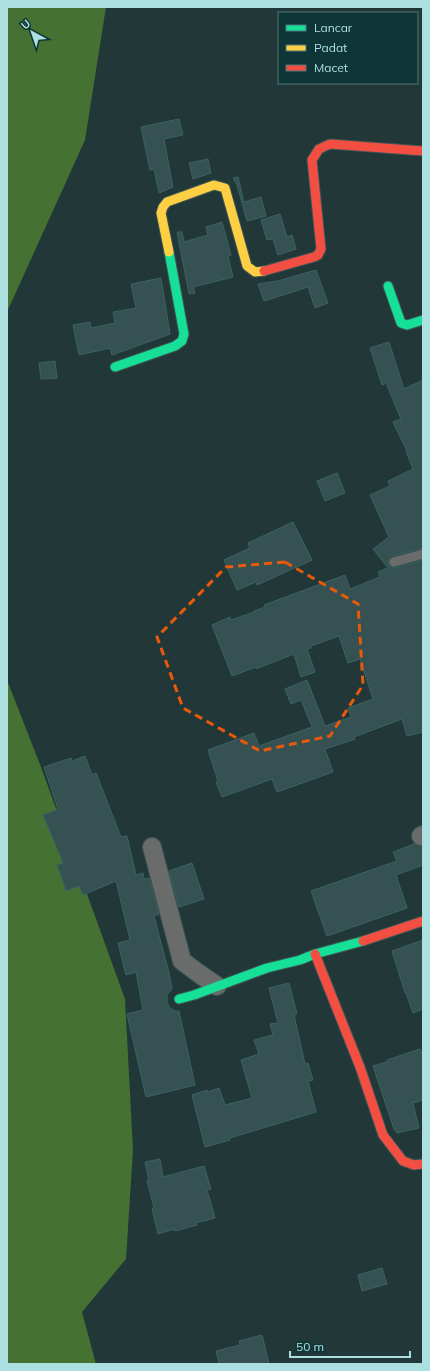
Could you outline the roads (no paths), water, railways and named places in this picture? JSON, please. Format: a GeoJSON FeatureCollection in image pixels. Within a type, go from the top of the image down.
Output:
{"type":"FeatureCollection","features":[{"type":"Feature","properties":{"kind":"street"},"geometry":{"type":"LineString","coordinates":[[115,367],[175,346],[182,341],[184,334],[161,213],[167,202],[214,185],[225,188],[248,266],[255,272],[318,255],[321,248],[312,160],[315,152],[322,147],[330,144],[423,152]]}},
{"type":"Feature","properties":{"kind":"street"},"geometry":{"type":"LineString","coordinates":[[388,286],[401,323],[407,325],[423,320]]}},
{"type":"Feature","properties":{"kind":"street"},"geometry":{"type":"LineString","coordinates":[[152,848],[182,960],[201,976],[217,986]]}},
{"type":"Feature","properties":{"kind":"street"},"geometry":{"type":"LineString","coordinates":[[179,999],[267,968],[357,943],[423,921]]}},
{"type":"Feature","properties":{"kind":"street"},"geometry":{"type":"LineString","coordinates":[[315,954],[360,1067],[383,1135],[403,1161],[414,1165],[423,1164]]}},
{"type":"Feature","properties":{"kind":"lane"},"geometry":{"type":"LineString","coordinates":[[394,562],[423,554]]}}]}
